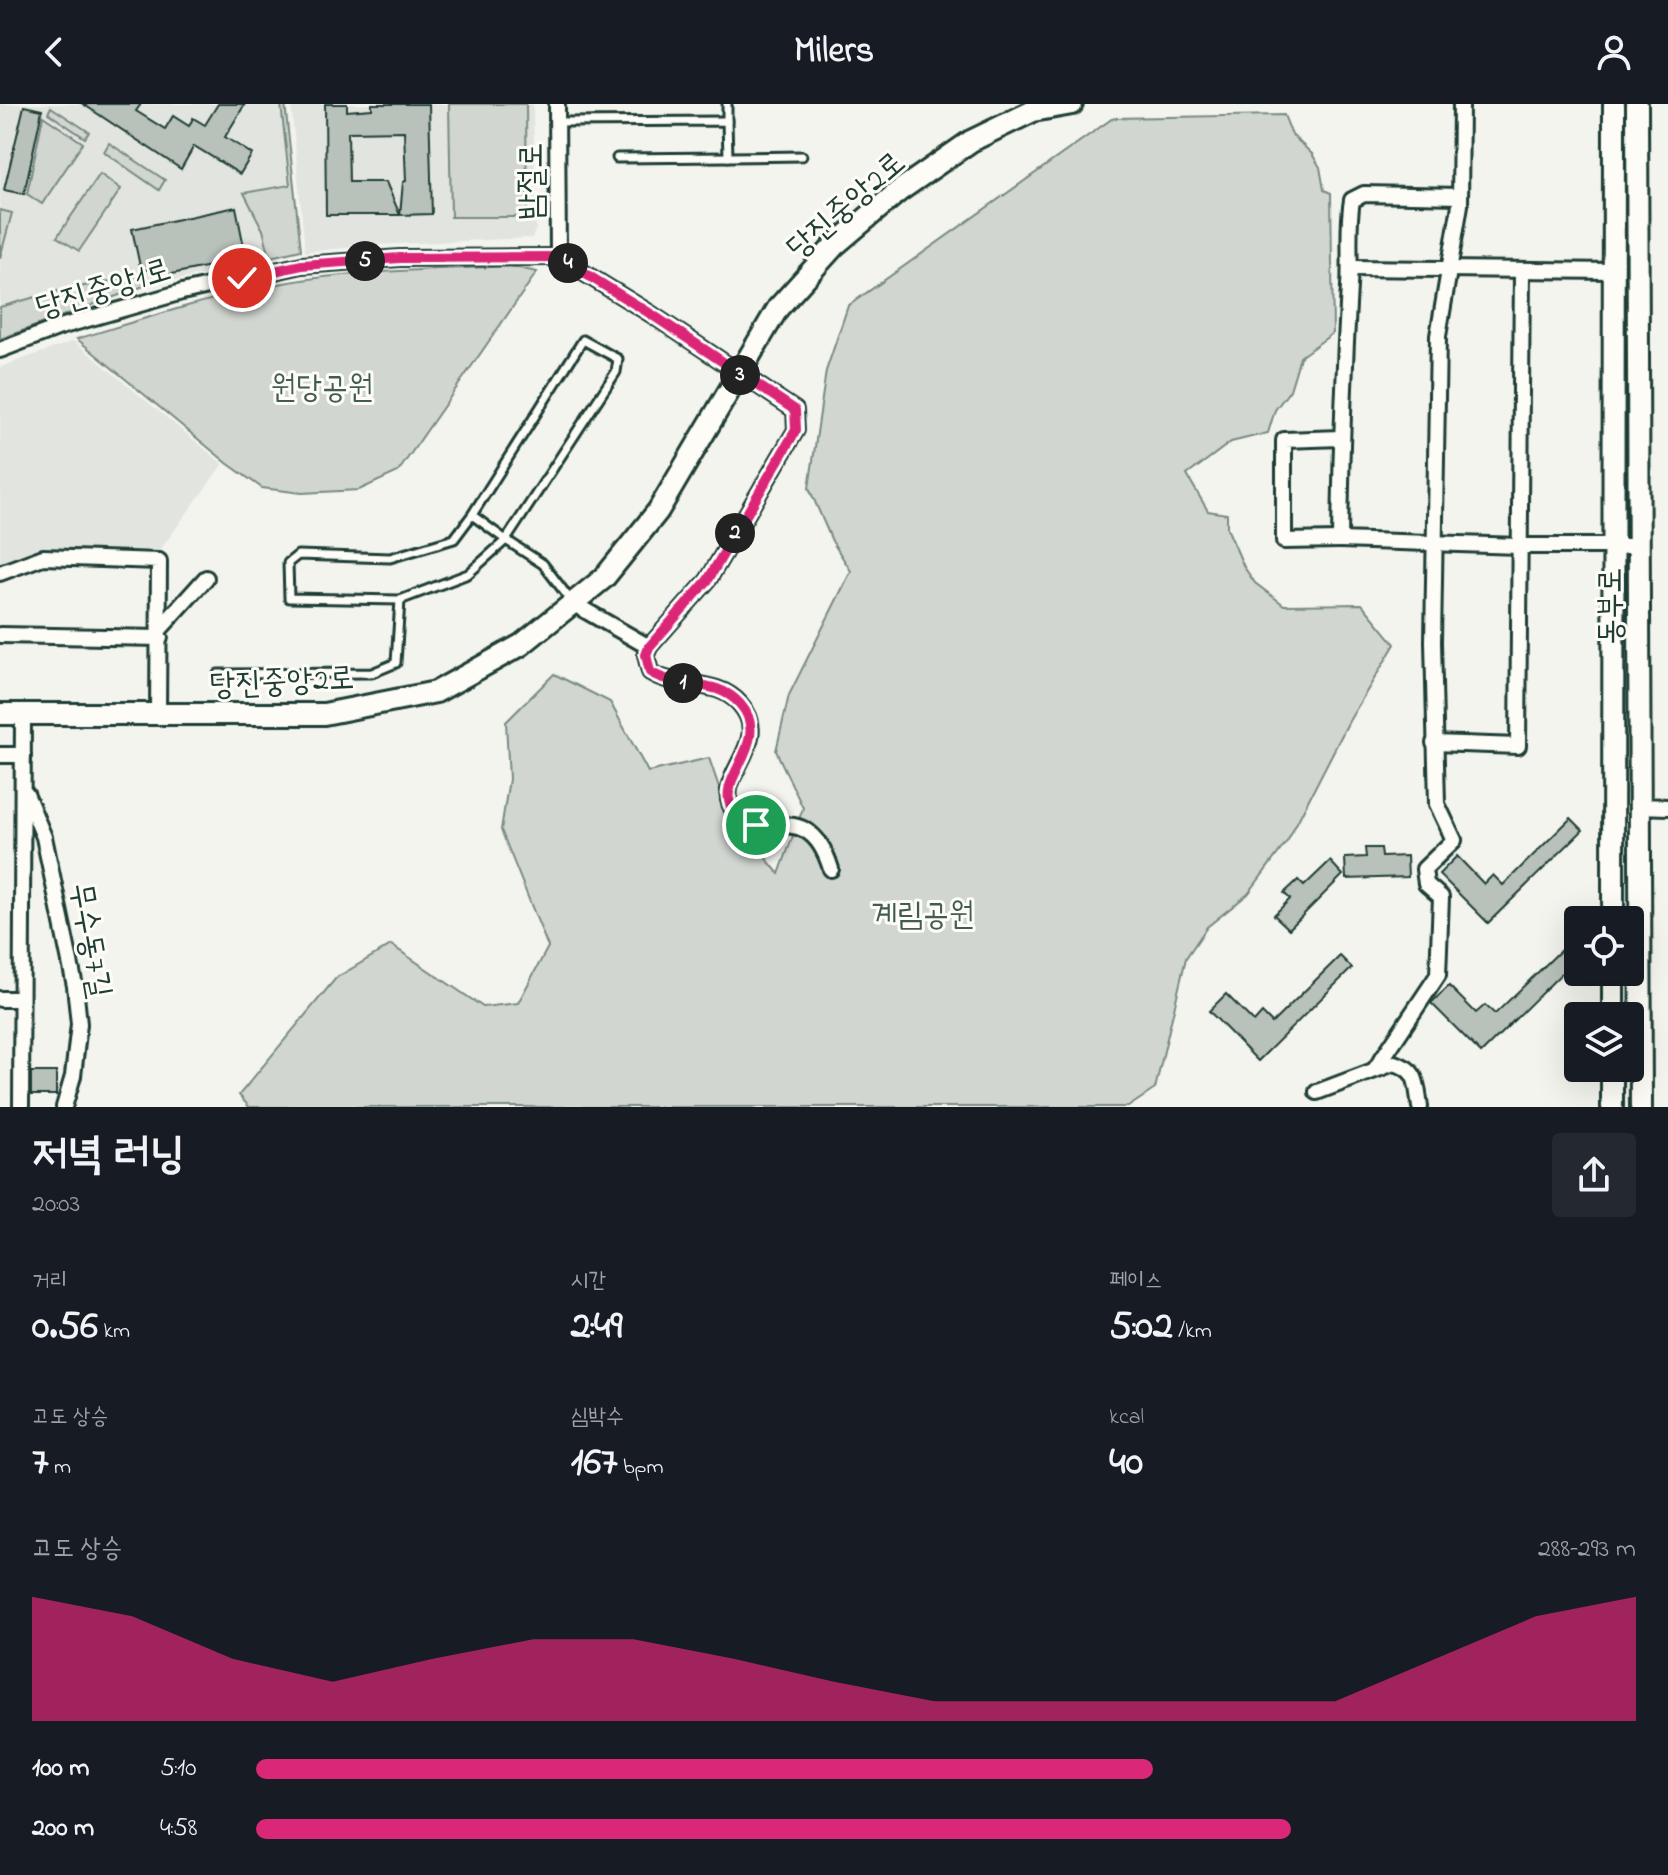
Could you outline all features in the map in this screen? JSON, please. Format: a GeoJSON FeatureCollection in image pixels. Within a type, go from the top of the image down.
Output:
{"type":"FeatureCollection","features":[{"type":"Feature","properties":{"kind":"street","name":"밤절로"},"geometry":{"type":"LineString","coordinates":[[557,104],[558,257]]}},
{"type":"Feature","properties":{"kind":"street","name":"당진중앙2로"},"geometry":{"type":"LineString","coordinates":[[0,714],[324,714],[436,692],[521,645],[604,578],[658,511],[778,308],[835,245],[899,191],[971,141],[1033,111],[1072,104]]}},
{"type":"Feature","properties":{"kind":"street"},"geometry":{"type":"LineString","coordinates":[[1376,1068],[1438,975],[1441,897],[1426,884],[1424,869],[1454,840],[1437,804],[1434,743],[1435,541],[1438,336],[1460,196],[1461,104]]}},
{"type":"Feature","properties":{"kind":"street"},"geometry":{"type":"LineString","coordinates":[[1613,906],[1614,104]]}},
{"type":"Feature","properties":{"kind":"street","name":"동부로"},"geometry":{"type":"LineString","coordinates":[[1637,104],[1641,1107]]}},
{"type":"Feature","properties":{"kind":"street"},"geometry":{"type":"LineString","coordinates":[[1340,540],[1341,438],[1352,200],[1364,194],[1460,196]]}},
{"type":"Feature","properties":{"kind":"street"},"geometry":{"type":"LineString","coordinates":[[558,257],[651,314],[795,410],[796,430],[708,580],[649,647],[646,655],[650,672],[662,679],[720,688],[742,705],[747,716],[750,746],[735,773],[728,797],[734,811],[743,820],[756,825],[784,824],[819,839],[831,869]]}},
{"type":"Feature","properties":{"kind":"street","name":"당진중앙1로"},"geometry":{"type":"LineString","coordinates":[[0,350],[60,327],[166,296],[302,265],[400,258],[558,257]]}},
{"type":"Feature","properties":{"kind":"street"},"geometry":{"type":"LineString","coordinates":[[1350,268],[1614,271]]}},
{"type":"Feature","properties":{"kind":"street"},"geometry":{"type":"LineString","coordinates":[[1434,743],[1518,746],[1522,271]]}},
{"type":"Feature","properties":{"kind":"street"},"geometry":{"type":"LineString","coordinates":[[1341,438],[1284,440],[1284,541],[1639,546]]}},
{"type":"Feature","properties":{"kind":"street"},"geometry":{"type":"LineString","coordinates":[[0,573],[43,557],[159,561],[158,715]]}},
{"type":"Feature","properties":{"kind":"street"},"geometry":{"type":"LineString","coordinates":[[0,635],[160,633],[206,578]]}},
{"type":"Feature","properties":{"kind":"street"},"geometry":{"type":"LineString","coordinates":[[574,604],[649,647]]}},
{"type":"Feature","properties":{"kind":"street","name":"무수동7길"},"geometry":{"type":"LineString","coordinates":[[21,1107],[23,715]]}},
{"type":"Feature","properties":{"kind":"street"},"geometry":{"type":"LineString","coordinates":[[0,755],[23,755]]}},
{"type":"Feature","properties":{"kind":"street","name":"무수동7길"},"geometry":{"type":"LineString","coordinates":[[22,786],[44,837],[75,986],[79,1024],[73,1076],[64,1107]]}},
{"type":"Feature","properties":{"kind":"street"},"geometry":{"type":"LineString","coordinates":[[1640,806],[1668,807]]}},
{"type":"Feature","properties":{"kind":"street"},"geometry":{"type":"LineString","coordinates":[[0,999],[20,999]]}},
{"type":"Feature","properties":{"kind":"street"},"geometry":{"type":"LineString","coordinates":[[1317,1092],[1394,1063],[1405,1066],[1414,1074],[1420,1107]]}},
{"type":"Feature","properties":{"kind":"street"},"geometry":{"type":"LineString","coordinates":[[1612,1082],[1612,1107]]}},
{"type":"Feature","properties":{"kind":"lane"},"geometry":{"type":"LineString","coordinates":[[727,104],[728,157]]}},
{"type":"Feature","properties":{"kind":"lane"},"geometry":{"type":"LineString","coordinates":[[557,122],[727,121]]}},
{"type":"Feature","properties":{"kind":"lane"},"geometry":{"type":"LineString","coordinates":[[617,158],[802,156]]}},
{"type":"Feature","properties":{"kind":"lane"},"geometry":{"type":"LineString","coordinates":[[583,340],[618,359],[616,372],[506,540],[468,574],[400,600],[289,598],[288,563],[298,555],[390,558],[454,539],[583,340]]}},
{"type":"Feature","properties":{"kind":"lane"},"geometry":{"type":"LineString","coordinates":[[472,515],[543,564],[574,604]]}},
{"type":"Feature","properties":{"kind":"lane"},"geometry":{"type":"LineString","coordinates":[[218,674],[372,673],[396,663],[400,600]]}},
{"type":"Feature","properties":{"kind":"shaded area"},"geometry":{"type":"Polygon","coordinates":[[[0,104],[287,104],[302,251],[144,288],[0,341],[0,104]]]}},
{"type":"Feature","properties":{"kind":"shaded area"},"geometry":{"type":"Polygon","coordinates":[[[291,104],[533,104],[536,229],[532,238],[375,245],[305,252],[291,104]]]}},
{"type":"Feature","properties":{"kind":"shaded area"},"geometry":{"type":"Polygon","coordinates":[[[74,341],[223,464],[160,550],[37,550],[0,564],[0,367],[74,341]]]}},
{"type":"Feature","properties":{"kind":"green space"},"geometry":{"type":"Polygon","coordinates":[[[281,104],[285,104],[301,250],[270,257],[263,230],[244,193],[290,185],[281,104]]]}},
{"type":"Feature","properties":{"kind":"green space"},"geometry":{"type":"Polygon","coordinates":[[[449,104],[526,104],[527,217],[451,217],[449,104]]]}},
{"type":"Feature","properties":{"kind":"green space"},"geometry":{"type":"Polygon","coordinates":[[[51,107],[89,132],[85,138],[48,113],[51,107]]]}},
{"type":"Feature","properties":{"kind":"green space","name":"계림공원"},"geometry":{"type":"Polygon","coordinates":[[[1284,115],[1292,135],[1312,154],[1320,167],[1324,190],[1331,193],[1333,333],[1300,357],[1290,390],[1275,410],[1268,433],[1231,442],[1187,475],[1208,511],[1227,514],[1227,528],[1244,567],[1255,583],[1284,605],[1362,604],[1395,644],[1349,721],[1288,840],[1248,894],[1207,927],[1186,958],[1155,1089],[1128,1107],[249,1107],[239,1095],[336,978],[391,945],[483,1007],[518,1003],[548,947],[501,830],[509,779],[506,722],[554,674],[610,702],[648,772],[709,758],[724,802],[779,874],[803,808],[776,751],[789,695],[851,571],[832,541],[809,488],[826,371],[848,306],[1113,118],[1284,115]]]}},
{"type":"Feature","properties":{"kind":"green space"},"geometry":{"type":"Polygon","coordinates":[[[43,116],[83,143],[42,204],[27,194],[43,116]]]}},
{"type":"Feature","properties":{"kind":"green space"},"geometry":{"type":"Polygon","coordinates":[[[109,143],[165,180],[159,190],[104,152],[109,143]]]}},
{"type":"Feature","properties":{"kind":"green space"},"geometry":{"type":"Polygon","coordinates":[[[100,174],[121,189],[79,251],[57,237],[100,174]]]}},
{"type":"Feature","properties":{"kind":"green space"},"geometry":{"type":"Polygon","coordinates":[[[0,210],[12,213],[0,258],[0,210]]]}},
{"type":"Feature","properties":{"kind":"green space","name":"원당공원"},"geometry":{"type":"Polygon","coordinates":[[[509,266],[537,272],[398,472],[359,490],[302,493],[262,488],[227,463],[77,339],[209,300],[289,282],[371,273],[509,266]]]}},
{"type":"Feature","properties":{"kind":"green space"},"geometry":{"type":"Polygon","coordinates":[[[141,275],[144,286],[0,339],[0,307],[53,292],[141,275]]]}},
{"type":"Feature","properties":{"kind":"building"},"geometry":{"type":"Polygon","coordinates":[[[83,104],[141,104],[136,111],[165,129],[173,116],[189,126],[193,118],[205,125],[218,104],[245,104],[225,137],[252,154],[240,174],[194,146],[181,169],[83,104]]]}},
{"type":"Feature","properties":{"kind":"building"},"geometry":{"type":"Polygon","coordinates":[[[325,104],[347,104],[347,111],[372,109],[372,104],[429,104],[432,214],[400,215],[326,215],[325,104]],[[404,131],[348,132],[349,182],[386,182],[400,215],[403,182],[406,181],[404,131]]]}},
{"type":"Feature","properties":{"kind":"building"},"geometry":{"type":"Polygon","coordinates":[[[24,106],[42,110],[24,194],[4,190],[24,106]]]}},
{"type":"Feature","properties":{"kind":"building"},"geometry":{"type":"Polygon","coordinates":[[[236,207],[245,252],[233,255],[234,261],[162,276],[160,266],[141,271],[132,229],[236,207]]]}},
{"type":"Feature","properties":{"kind":"building"},"geometry":{"type":"Polygon","coordinates":[[[1571,818],[1583,830],[1488,923],[1439,874],[1457,856],[1484,884],[1493,875],[1503,885],[1571,818]]]}},
{"type":"Feature","properties":{"kind":"building"},"geometry":{"type":"Polygon","coordinates":[[[1365,848],[1381,848],[1382,857],[1407,856],[1408,877],[1346,879],[1345,858],[1366,857],[1365,848]]]}},
{"type":"Feature","properties":{"kind":"building"},"geometry":{"type":"Polygon","coordinates":[[[1330,861],[1343,875],[1289,929],[1274,915],[1290,899],[1284,893],[1298,880],[1304,886],[1330,861]]]}},
{"type":"Feature","properties":{"kind":"building"},"geometry":{"type":"Polygon","coordinates":[[[1564,949],[1564,971],[1481,1053],[1431,1003],[1449,986],[1476,1013],[1485,1005],[1495,1014],[1564,949]]]}},
{"type":"Feature","properties":{"kind":"building"},"geometry":{"type":"Polygon","coordinates":[[[1340,956],[1352,968],[1258,1061],[1209,1011],[1226,994],[1254,1022],[1262,1013],[1272,1023],[1340,956]]]}},
{"type":"Feature","properties":{"kind":"building"},"geometry":{"type":"Polygon","coordinates":[[[31,1072],[56,1072],[56,1095],[31,1095],[31,1072]]]}},
{"type":"Feature","properties":{"kind":"route"},"geometry":{"type":"LineString","coordinates":[[242,278],[302,265],[400,258],[558,257],[651,314],[795,410],[796,430],[708,580],[649,647],[646,655],[650,672],[662,679],[720,688],[742,705],[750,729],[750,746],[730,784],[728,797],[734,811],[743,820],[756,825]]}}]}
